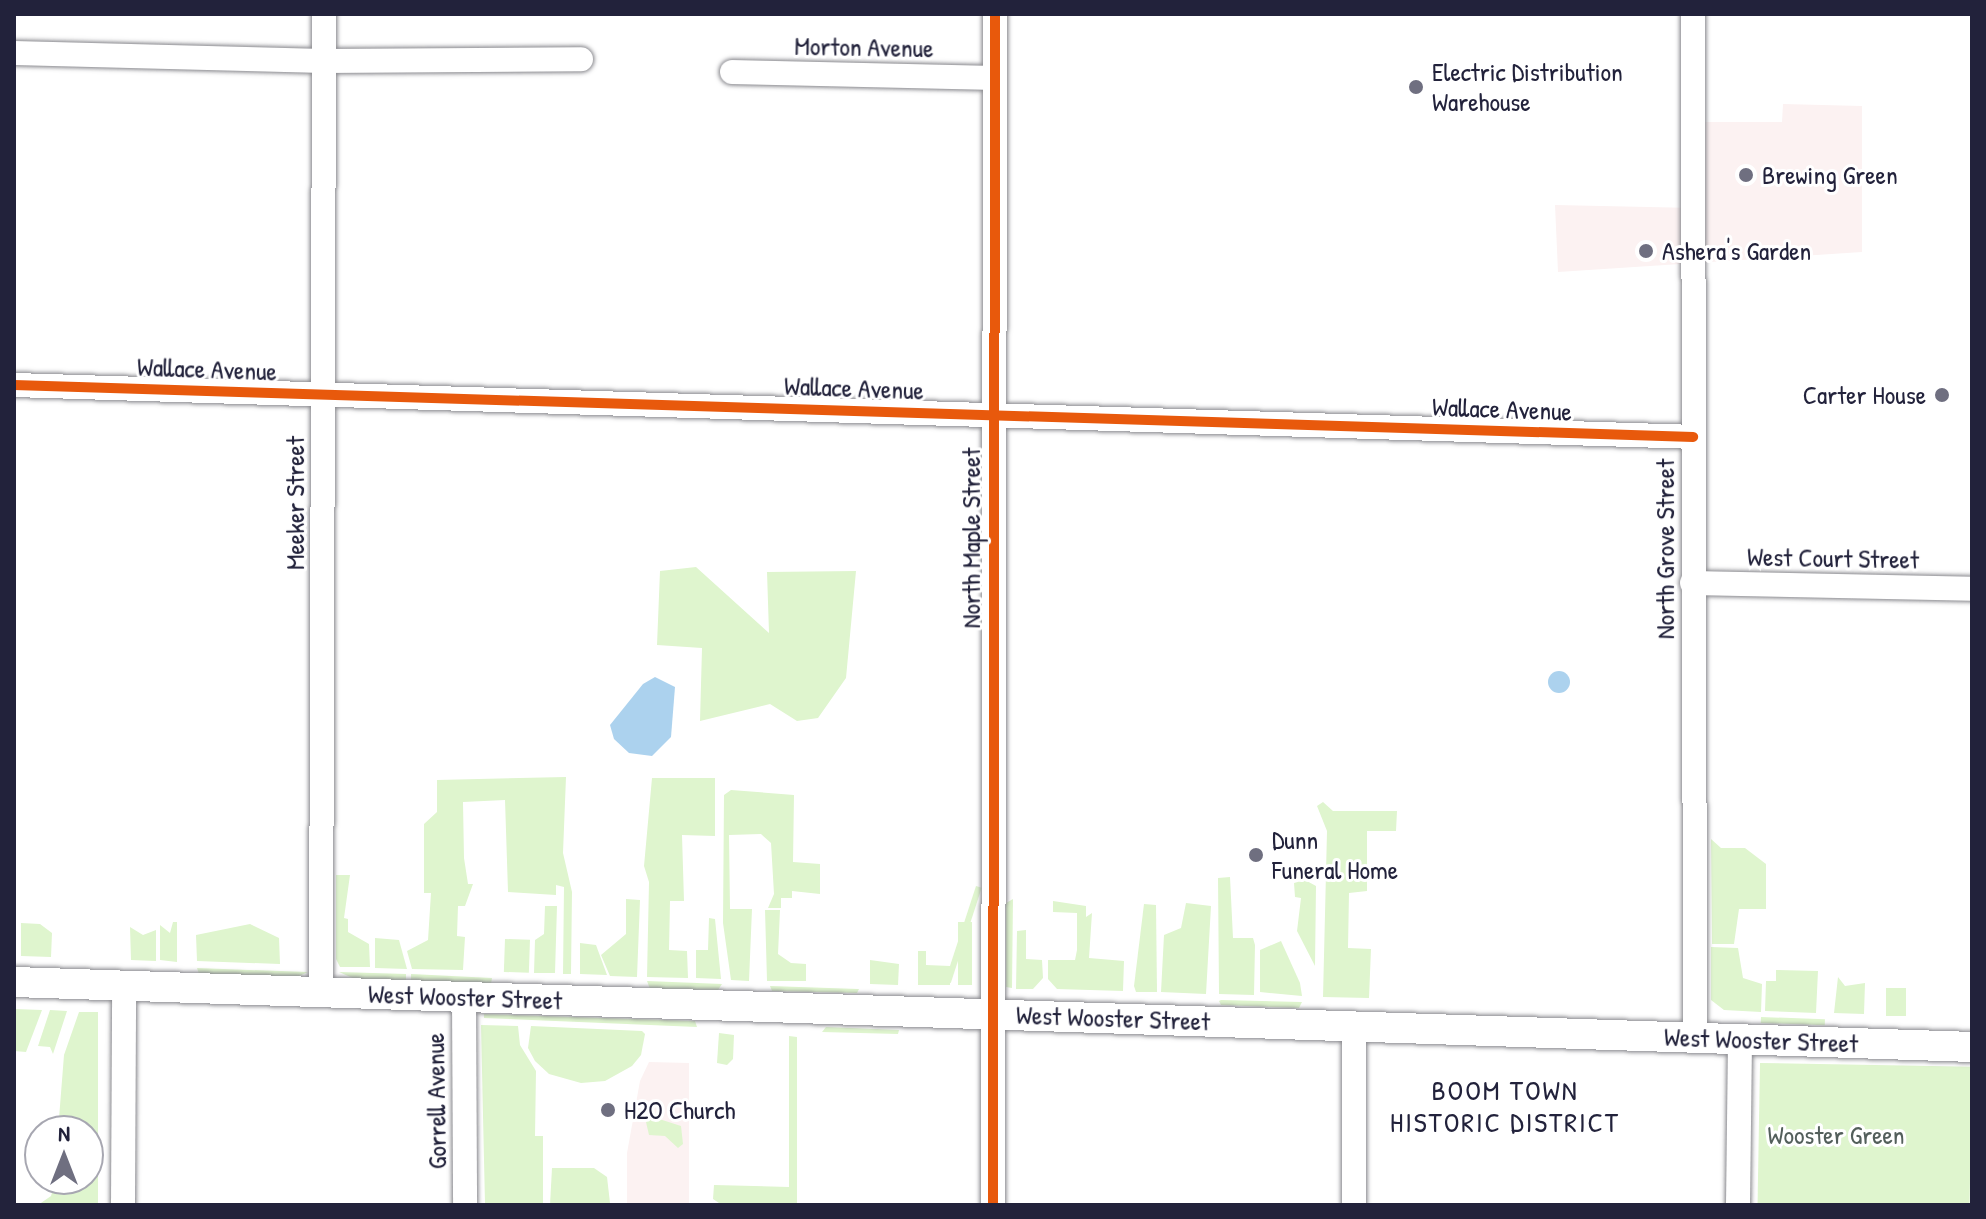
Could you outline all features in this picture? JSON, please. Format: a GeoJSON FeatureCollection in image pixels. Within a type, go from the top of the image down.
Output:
{"type":"FeatureCollection","features":[{"type":"Feature","properties":{"kind":"main road","name":"West Wooster Street"},"geometry":{"type":"LineString","coordinates":[[14,982],[1354,1024],[1972,1047]]}},
{"type":"Feature","properties":{"kind":"street","name":"Meeker Street"},"geometry":{"type":"LineString","coordinates":[[321,991],[324,14]]}},
{"type":"Feature","properties":{"kind":"street","name":"North Maple Street"},"geometry":{"type":"LineString","coordinates":[[993,1205],[995,14]]}},
{"type":"Feature","properties":{"kind":"street","name":"North Grove Street"},"geometry":{"type":"LineString","coordinates":[[1693,14],[1695,1037]]}},
{"type":"Feature","properties":{"kind":"street"},"geometry":{"type":"LineString","coordinates":[[14,53],[324,61],[581,59]]}},
{"type":"Feature","properties":{"kind":"street","name":"Morton Avenue"},"geometry":{"type":"LineString","coordinates":[[732,72],[995,78]]}},
{"type":"Feature","properties":{"kind":"street","name":"Wallace Avenue"},"geometry":{"type":"LineString","coordinates":[[14,385],[1693,437]]}},
{"type":"Feature","properties":{"kind":"street","name":"West Court Street"},"geometry":{"type":"LineString","coordinates":[[1692,583],[1972,589]]}},
{"type":"Feature","properties":{"kind":"street"},"geometry":{"type":"LineString","coordinates":[[123,1205],[124,985]]}},
{"type":"Feature","properties":{"kind":"street","name":"Gorrell Avenue"},"geometry":{"type":"LineString","coordinates":[[464,997],[465,1205]]}},
{"type":"Feature","properties":{"kind":"street"},"geometry":{"type":"LineString","coordinates":[[1354,1024],[1354,1205]]}},
{"type":"Feature","properties":{"kind":"street"},"geometry":{"type":"LineString","coordinates":[[1738,1205],[1740,1040]]}},
{"type":"Feature","properties":{"kind":"shaded area"},"geometry":{"type":"Polygon","coordinates":[[[1783,104],[1862,106],[1862,252],[1558,272],[1555,205],[1695,208],[1694,122],[1782,122],[1783,104]]]}},
{"type":"Feature","properties":{"kind":"shaded area"},"geometry":{"type":"Polygon","coordinates":[[[649,1062],[689,1063],[689,1205],[627,1205],[627,1153],[640,1081],[649,1062]]]}},
{"type":"Feature","properties":{"kind":"green space"},"geometry":{"type":"Polygon","coordinates":[[[696,567],[769,633],[767,572],[856,571],[846,678],[818,718],[797,721],[770,704],[700,721],[702,648],[657,645],[660,571],[696,567]]]}},
{"type":"Feature","properties":{"kind":"green space"},"geometry":{"type":"Polygon","coordinates":[[[566,777],[563,853],[572,892],[571,974],[563,974],[564,887],[556,885],[556,895],[508,892],[505,800],[463,802],[464,858],[468,884],[473,884],[465,906],[458,906],[457,936],[465,937],[463,970],[412,969],[407,951],[428,940],[431,893],[424,893],[424,824],[437,812],[437,780],[566,777]]]}},
{"type":"Feature","properties":{"kind":"green space"},"geometry":{"type":"Polygon","coordinates":[[[652,778],[715,778],[715,836],[682,835],[684,901],[670,901],[669,950],[687,951],[688,978],[647,977],[649,882],[644,866],[652,778]]]}},
{"type":"Feature","properties":{"kind":"green space"},"geometry":{"type":"Polygon","coordinates":[[[731,790],[794,795],[793,862],[820,864],[820,894],[792,891],[792,898],[781,898],[781,908],[768,908],[774,894],[771,843],[761,834],[729,835],[730,909],[752,909],[749,981],[731,980],[723,923],[724,795],[731,790]]]}},
{"type":"Feature","properties":{"kind":"green space"},"geometry":{"type":"Polygon","coordinates":[[[1323,802],[1333,811],[1397,811],[1396,831],[1367,831],[1367,891],[1349,893],[1348,948],[1371,949],[1369,998],[1323,997],[1327,831],[1317,806],[1323,802]]]}},
{"type":"Feature","properties":{"kind":"green space"},"geometry":{"type":"Polygon","coordinates":[[[1711,839],[1721,848],[1745,848],[1766,864],[1766,909],[1739,909],[1734,944],[1712,944],[1711,839]]]}},
{"type":"Feature","properties":{"kind":"green space"},"geometry":{"type":"Polygon","coordinates":[[[336,875],[350,875],[344,918],[348,919],[348,932],[369,944],[370,967],[340,967],[336,959],[336,875]]]}},
{"type":"Feature","properties":{"kind":"green space"},"geometry":{"type":"Polygon","coordinates":[[[1230,877],[1233,938],[1253,938],[1255,945],[1254,995],[1219,994],[1218,878],[1230,877]]]}},
{"type":"Feature","properties":{"kind":"green space"},"geometry":{"type":"Polygon","coordinates":[[[1305,880],[1316,886],[1315,966],[1297,931],[1301,898],[1295,897],[1294,883],[1305,880]]]}},
{"type":"Feature","properties":{"kind":"green space"},"geometry":{"type":"Polygon","coordinates":[[[976,886],[982,888],[951,983],[945,981],[976,886]]]}},
{"type":"Feature","properties":{"kind":"green space"},"geometry":{"type":"Polygon","coordinates":[[[626,899],[640,900],[637,977],[610,976],[601,955],[626,934],[626,899]]]}},
{"type":"Feature","properties":{"kind":"green space"},"geometry":{"type":"Polygon","coordinates":[[[1013,899],[1012,988],[1006,987],[1006,903],[1013,899]]]}},
{"type":"Feature","properties":{"kind":"green space"},"geometry":{"type":"Polygon","coordinates":[[[1053,901],[1086,906],[1086,917],[1092,913],[1089,958],[1124,961],[1123,991],[1057,989],[1048,979],[1048,960],[1075,960],[1077,950],[1077,913],[1053,912],[1053,901]]]}},
{"type":"Feature","properties":{"kind":"green space"},"geometry":{"type":"Polygon","coordinates":[[[1186,903],[1211,906],[1206,994],[1161,992],[1164,935],[1181,928],[1186,903]]]}},
{"type":"Feature","properties":{"kind":"green space"},"geometry":{"type":"Polygon","coordinates":[[[1144,904],[1156,905],[1157,992],[1136,992],[1134,986],[1144,904]]]}},
{"type":"Feature","properties":{"kind":"green space"},"geometry":{"type":"Polygon","coordinates":[[[545,906],[557,906],[555,973],[534,973],[535,940],[544,934],[545,906]]]}},
{"type":"Feature","properties":{"kind":"green space"},"geometry":{"type":"Polygon","coordinates":[[[765,910],[780,910],[778,954],[791,963],[806,964],[806,981],[767,981],[765,910]]]}},
{"type":"Feature","properties":{"kind":"green space"},"geometry":{"type":"Polygon","coordinates":[[[709,918],[715,919],[721,979],[696,978],[696,950],[708,950],[709,918]]]}},
{"type":"Feature","properties":{"kind":"green space"},"geometry":{"type":"Polygon","coordinates":[[[173,922],[177,922],[177,962],[160,960],[160,925],[170,933],[173,922]]]}},
{"type":"Feature","properties":{"kind":"green space"},"geometry":{"type":"Polygon","coordinates":[[[958,922],[972,922],[972,985],[958,985],[958,922]]]}},
{"type":"Feature","properties":{"kind":"green space"},"geometry":{"type":"Polygon","coordinates":[[[21,923],[40,924],[52,933],[51,957],[21,956],[21,923]]]}},
{"type":"Feature","properties":{"kind":"green space"},"geometry":{"type":"Polygon","coordinates":[[[250,924],[279,938],[280,964],[197,961],[196,935],[250,924]]]}},
{"type":"Feature","properties":{"kind":"green space"},"geometry":{"type":"Polygon","coordinates":[[[130,927],[143,935],[156,930],[156,961],[131,960],[130,927]]]}},
{"type":"Feature","properties":{"kind":"green space"},"geometry":{"type":"Polygon","coordinates":[[[1026,930],[1026,959],[1042,960],[1043,978],[1033,989],[1016,989],[1017,931],[1026,930]]]}},
{"type":"Feature","properties":{"kind":"green space"},"geometry":{"type":"Polygon","coordinates":[[[375,938],[399,940],[407,969],[375,968],[375,938]]]}},
{"type":"Feature","properties":{"kind":"green space"},"geometry":{"type":"Polygon","coordinates":[[[505,939],[530,940],[529,973],[504,972],[505,939]]]}},
{"type":"Feature","properties":{"kind":"green space"},"geometry":{"type":"Polygon","coordinates":[[[1281,941],[1300,983],[1302,996],[1260,992],[1260,950],[1281,941]]]}},
{"type":"Feature","properties":{"kind":"green space"},"geometry":{"type":"Polygon","coordinates":[[[580,943],[596,945],[607,975],[580,974],[580,943]]]}},
{"type":"Feature","properties":{"kind":"green space"},"geometry":{"type":"Polygon","coordinates":[[[1711,947],[1738,948],[1743,978],[1762,984],[1761,1012],[1724,1010],[1711,1000],[1711,947]]]}},
{"type":"Feature","properties":{"kind":"green space"},"geometry":{"type":"Polygon","coordinates":[[[918,951],[926,951],[926,965],[950,966],[950,985],[918,985],[918,951]]]}},
{"type":"Feature","properties":{"kind":"green space"},"geometry":{"type":"Polygon","coordinates":[[[870,960],[899,964],[898,985],[870,984],[870,960]]]}},
{"type":"Feature","properties":{"kind":"green space"},"geometry":{"type":"Polygon","coordinates":[[[197,968],[308,972],[297,977],[199,974],[197,968]]]}},
{"type":"Feature","properties":{"kind":"green space"},"geometry":{"type":"Polygon","coordinates":[[[1776,970],[1818,971],[1816,1013],[1765,1011],[1766,981],[1776,981],[1776,970]]]}},
{"type":"Feature","properties":{"kind":"green space"},"geometry":{"type":"Polygon","coordinates":[[[339,972],[406,974],[406,981],[355,979],[339,972]]]}},
{"type":"Feature","properties":{"kind":"green space"},"geometry":{"type":"Polygon","coordinates":[[[411,974],[492,978],[491,984],[411,981],[411,974]]]}},
{"type":"Feature","properties":{"kind":"green space"},"geometry":{"type":"Polygon","coordinates":[[[1838,977],[1845,986],[1865,983],[1864,1014],[1834,1013],[1838,977]]]}},
{"type":"Feature","properties":{"kind":"green space"},"geometry":{"type":"Polygon","coordinates":[[[647,981],[722,984],[718,990],[650,989],[647,981]]]}},
{"type":"Feature","properties":{"kind":"green space"},"geometry":{"type":"Polygon","coordinates":[[[770,986],[859,989],[857,993],[772,991],[770,986]]]}},
{"type":"Feature","properties":{"kind":"green space"},"geometry":{"type":"Polygon","coordinates":[[[1886,988],[1906,988],[1906,1016],[1886,1016],[1886,988]]]}},
{"type":"Feature","properties":{"kind":"green space"},"geometry":{"type":"Polygon","coordinates":[[[1219,1001],[1302,1002],[1299,1008],[1221,1005],[1219,1001]]]}},
{"type":"Feature","properties":{"kind":"green space"},"geometry":{"type":"Polygon","coordinates":[[[14,1009],[42,1010],[26,1052],[14,1051],[14,1009]]]}},
{"type":"Feature","properties":{"kind":"green space"},"geometry":{"type":"Polygon","coordinates":[[[50,1010],[67,1011],[53,1054],[50,1047],[38,1046],[50,1010]]]}},
{"type":"Feature","properties":{"kind":"green space"},"geometry":{"type":"Polygon","coordinates":[[[79,1012],[98,1012],[98,1115],[59,1115],[64,1055],[79,1012]]]}},
{"type":"Feature","properties":{"kind":"green space"},"geometry":{"type":"Polygon","coordinates":[[[484,1014],[695,1021],[697,1027],[484,1018],[484,1014]]]}},
{"type":"Feature","properties":{"kind":"green space"},"geometry":{"type":"Polygon","coordinates":[[[1761,1017],[1825,1019],[1825,1025],[1761,1023],[1761,1017]]]}},
{"type":"Feature","properties":{"kind":"green space"},"geometry":{"type":"Polygon","coordinates":[[[481,1025],[518,1026],[520,1045],[536,1071],[535,1136],[543,1136],[543,1205],[485,1205],[481,1025]]]}},
{"type":"Feature","properties":{"kind":"green space"},"geometry":{"type":"Polygon","coordinates":[[[531,1026],[642,1031],[645,1034],[641,1055],[632,1066],[605,1081],[581,1083],[549,1074],[535,1061],[528,1048],[531,1026]]]}},
{"type":"Feature","properties":{"kind":"green space"},"geometry":{"type":"Polygon","coordinates":[[[826,1027],[899,1030],[898,1034],[822,1032],[826,1027]]]}},
{"type":"Feature","properties":{"kind":"green space"},"geometry":{"type":"Polygon","coordinates":[[[719,1033],[734,1035],[733,1059],[727,1065],[717,1063],[719,1033]]]}},
{"type":"Feature","properties":{"kind":"green space"},"geometry":{"type":"Polygon","coordinates":[[[789,1036],[797,1037],[797,1205],[722,1205],[713,1199],[714,1185],[789,1187],[789,1036]]]}},
{"type":"Feature","properties":{"kind":"green space","name":"Wooster Green"},"geometry":{"type":"Polygon","coordinates":[[[1760,1063],[1972,1067],[1970,1205],[1758,1205],[1760,1063]]]}},
{"type":"Feature","properties":{"kind":"green space"},"geometry":{"type":"Polygon","coordinates":[[[653,1117],[681,1126],[683,1144],[678,1148],[665,1136],[649,1135],[646,1122],[653,1117]]]}},
{"type":"Feature","properties":{"kind":"green space"},"geometry":{"type":"Polygon","coordinates":[[[552,1168],[594,1168],[607,1177],[610,1203],[550,1205],[552,1168]]]}},
{"type":"Feature","properties":{"kind":"green space"},"geometry":{"type":"Polygon","coordinates":[[[98,1195],[98,1205],[38,1205],[51,1196],[98,1195]]]}},
{"type":"Feature","properties":{"kind":"water"},"geometry":{"type":"Polygon","coordinates":[[[1559,671],[1567,674],[1570,682],[1567,690],[1559,693],[1551,690],[1548,682],[1551,674],[1559,671]]]}},
{"type":"Feature","properties":{"kind":"water"},"geometry":{"type":"Polygon","coordinates":[[[655,677],[675,687],[671,737],[652,756],[629,753],[614,739],[610,725],[643,684],[655,677]]]}},
{"type":"Feature","properties":{"kind":"cycle path"},"geometry":{"type":"LineString","coordinates":[[993,1205],[995,14]]}},
{"type":"Feature","properties":{"kind":"cycle path"},"geometry":{"type":"LineString","coordinates":[[14,385],[1693,437]]}},
{"type":"Feature","properties":{"kind":"place","name":"Electric Distribution Warehouse"},"geometry":{"type":"Point","coordinates":[1416,87]}},
{"type":"Feature","properties":{"kind":"place","name":"Brewing Green"},"geometry":{"type":"Point","coordinates":[1746,175]}},
{"type":"Feature","properties":{"kind":"place","name":"Ashera's Garden"},"geometry":{"type":"Point","coordinates":[1646,251]}},
{"type":"Feature","properties":{"kind":"place","name":"Carter House"},"geometry":{"type":"Point","coordinates":[1942,395]}},
{"type":"Feature","properties":{"kind":"place","name":"Dunn Funeral Home"},"geometry":{"type":"Point","coordinates":[1256,855]}},
{"type":"Feature","properties":{"kind":"place","name":"H2O Church"},"geometry":{"type":"Point","coordinates":[608,1110]}},
{"type":"Feature","properties":{"kind":"district","name":"BOOM TOWN HISTORIC DISTRICT"},"geometry":{"type":"Point","coordinates":[1505,1106]}}]}
